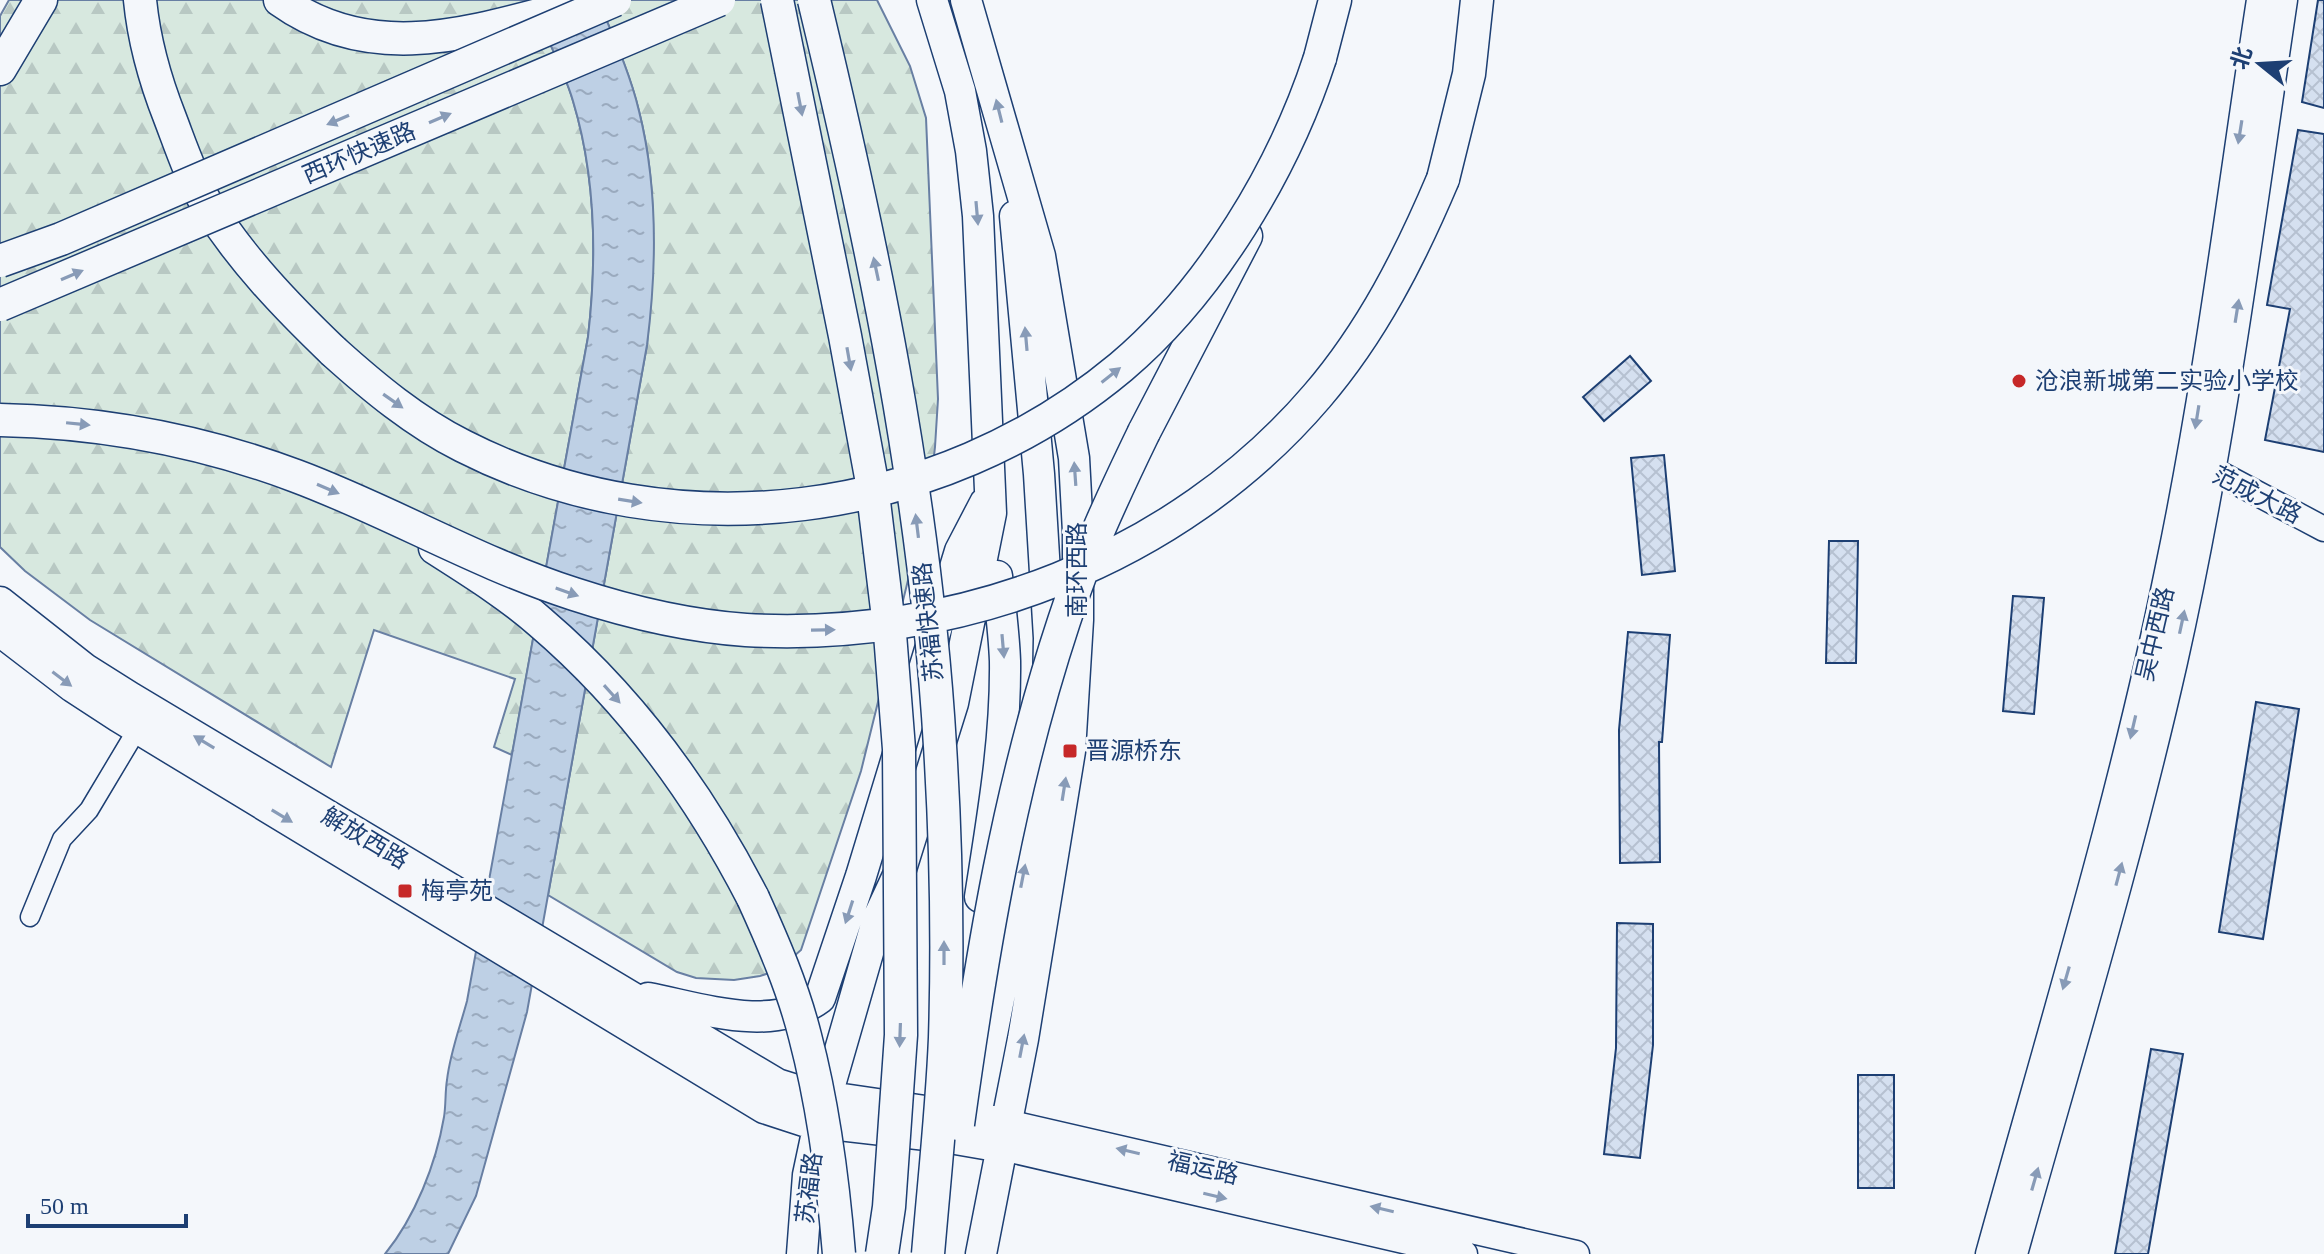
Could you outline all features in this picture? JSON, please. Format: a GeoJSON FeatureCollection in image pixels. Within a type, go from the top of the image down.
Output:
{"type":"FeatureCollection","features":[{"type":"Feature","properties":{"kind":"highway"},"geometry":{"type":"LineString","coordinates":[[0,69],[41,0]]}},
{"type":"Feature","properties":{"kind":"highway"},"geometry":{"type":"LineString","coordinates":[[140,0],[155,79],[183,154],[205,200],[257,272],[333,351],[375,388],[426,424],[508,467],[592,494],[632,502],[679,506],[740,509],[832,501],[916,481],[1008,442],[1053,417],[1122,366],[1158,332],[1190,294],[1251,207],[1280,155],[1309,91]]}},
{"type":"Feature","properties":{"kind":"highway"},"geometry":{"type":"LineString","coordinates":[[280,0],[348,32],[396,40],[455,35],[595,0]]}},
{"type":"Feature","properties":{"kind":"highway","name":"西环快速路"},"geometry":{"type":"LineString","coordinates":[[0,261],[61,239],[615,0]]}},
{"type":"Feature","properties":{"kind":"highway","name":"西环快速路"},"geometry":{"type":"LineString","coordinates":[[0,305],[719,0]]}},
{"type":"Feature","properties":{"kind":"highway"},"geometry":{"type":"LineString","coordinates":[[770,0],[791,61]]}},
{"type":"Feature","properties":{"kind":"highway","name":"苏福快速路"},"geometry":{"type":"LineString","coordinates":[[777,0],[871,477],[893,677],[899,749],[901,1035],[889,1207],[882,1254]]}},
{"type":"Feature","properties":{"kind":"highway","name":"苏福快速路"},"geometry":{"type":"LineString","coordinates":[[814,0],[884,308],[911,469],[930,628],[940,746],[945,1039],[928,1254]]}},
{"type":"Feature","properties":{"kind":"highway"},"geometry":{"type":"LineString","coordinates":[[941,1254],[993,893],[1015,791],[1046,677],[1079,578],[1112,500],[1276,173],[1309,91],[1335,0]]}},
{"type":"Feature","properties":{"kind":"highway"},"geometry":{"type":"LineString","coordinates":[[0,420],[110,427],[191,443],[299,477],[481,559],[576,595],[674,620],[743,629],[839,630],[945,615],[984,606],[1056,581],[1098,562],[1179,517],[1251,462],[1317,397],[1396,281],[1443,179],[1469,74],[1477,0]]}},
{"type":"Feature","properties":{"kind":"highway"},"geometry":{"type":"LineString","coordinates":[[374,510],[508,597],[551,632],[636,720],[673,767],[730,852],[771,938],[805,1033],[827,1139],[839,1254]]}},
{"type":"Feature","properties":{"kind":"main road"},"geometry":{"type":"LineString","coordinates":[[932,0],[960,91],[971,151],[978,216],[991,504],[1005,658],[1001,758],[959,1127]]}},
{"type":"Feature","properties":{"kind":"main road","name":"南环西路"},"geometry":{"type":"LineString","coordinates":[[966,0],[1040,256],[1074,458],[1078,620],[1070,751],[1005,1135]]}},
{"type":"Feature","properties":{"kind":"main road","name":"吴中西路"},"geometry":{"type":"LineString","coordinates":[[2014,1254],[2154,743],[2190,588],[2201,468],[2260,0]]}},
{"type":"Feature","properties":{"kind":"main road","name":"吴中西路"},"geometry":{"type":"LineString","coordinates":[[1989,1254],[2114,805],[2201,468],[2284,0]]}},
{"type":"Feature","properties":{"kind":"main road"},"geometry":{"type":"LineString","coordinates":[[959,1127],[1040,792],[1048,693],[1049,638],[1039,474],[1008,147]]}},
{"type":"Feature","properties":{"kind":"main road"},"geometry":{"type":"LineString","coordinates":[[823,1110],[878,918],[901,869],[949,718],[980,575],[991,504]]}},
{"type":"Feature","properties":{"kind":"main road"},"geometry":{"type":"LineString","coordinates":[[627,994],[701,1010],[758,1016],[808,1007],[820,998],[861,876],[960,551],[991,504]]}},
{"type":"Feature","properties":{"kind":"main road","name":"解放西路"},"geometry":{"type":"LineString","coordinates":[[0,602],[144,719]]}},
{"type":"Feature","properties":{"kind":"main road","name":"解放西路"},"geometry":{"type":"LineString","coordinates":[[0,631],[73,687],[144,719],[469,915],[549,964],[764,1108],[784,1116],[823,1110]]}},
{"type":"Feature","properties":{"kind":"main road","name":"解放西路"},"geometry":{"type":"LineString","coordinates":[[549,964],[627,994],[823,1110]]}},
{"type":"Feature","properties":{"kind":"main road","name":"福运路"},"geometry":{"type":"LineString","coordinates":[[823,1110],[1005,1135],[1458,1244],[1522,1242],[1576,1254]]}},
{"type":"Feature","properties":{"kind":"main road","name":"苏福路"},"geometry":{"type":"LineString","coordinates":[[802,1254],[808,1175],[823,1110]]}},
{"type":"Feature","properties":{"kind":"main road"},"geometry":{"type":"LineString","coordinates":[[981,1254],[1005,1135]]}},
{"type":"Feature","properties":{"kind":"street","name":"范成大路"},"geometry":{"type":"LineString","coordinates":[[2201,468],[2324,529]]}},
{"type":"Feature","properties":{"kind":"street"},"geometry":{"type":"LineString","coordinates":[[30,917],[62,839],[89,810],[144,719]]}},
{"type":"Feature","properties":{"kind":"green space"},"geometry":{"type":"Polygon","coordinates":[[[9,0],[530,0],[564,76],[581,130],[590,189],[593,278],[588,337],[512,755],[494,747],[515,679],[374,630],[331,767],[90,620],[25,571],[0,547],[0,16],[9,0]]]}},
{"type":"Feature","properties":{"kind":"green space"},"geometry":{"type":"Polygon","coordinates":[[[598,0],[877,0],[910,66],[926,118],[938,399],[930,491],[861,771],[801,950],[778,970],[734,980],[696,978],[677,972],[548,895],[647,345],[652,286],[652,199],[645,140],[631,83],[598,0]]]}},
{"type":"Feature","properties":{"kind":"water"},"geometry":{"type":"Polygon","coordinates":[[[530,0],[598,0],[631,83],[645,140],[653,198],[653,286],[647,345],[527,1012],[476,1196],[448,1254],[385,1254],[415,1207],[440,1135],[448,1070],[467,1001],[588,337],[593,248],[586,159],[569,88],[530,0]]]}},
{"type":"Feature","properties":{"kind":"building"},"geometry":{"type":"Polygon","coordinates":[[[2318,0],[2324,0],[2324,108],[2302,102],[2318,0]]]}},
{"type":"Feature","properties":{"kind":"building"},"geometry":{"type":"Polygon","coordinates":[[[2298,130],[2324,134],[2324,452],[2265,440],[2290,309],[2267,305],[2298,130]]]}},
{"type":"Feature","properties":{"kind":"building"},"geometry":{"type":"Polygon","coordinates":[[[1630,356],[1651,381],[1604,421],[1583,397],[1630,356]]]}},
{"type":"Feature","properties":{"kind":"building"},"geometry":{"type":"Polygon","coordinates":[[[1664,455],[1675,571],[1642,575],[1631,458],[1664,455]]]}},
{"type":"Feature","properties":{"kind":"building"},"geometry":{"type":"Polygon","coordinates":[[[1829,541],[1858,541],[1856,663],[1826,663],[1829,541]]]}},
{"type":"Feature","properties":{"kind":"building"},"geometry":{"type":"Polygon","coordinates":[[[2013,596],[2044,598],[2034,714],[2003,711],[2013,596]]]}},
{"type":"Feature","properties":{"kind":"building"},"geometry":{"type":"Polygon","coordinates":[[[1628,632],[1670,635],[1662,742],[1659,742],[1660,862],[1620,863],[1619,730],[1628,632]]]}},
{"type":"Feature","properties":{"kind":"building"},"geometry":{"type":"Polygon","coordinates":[[[2256,702],[2299,709],[2263,939],[2219,932],[2256,702]]]}},
{"type":"Feature","properties":{"kind":"building"},"geometry":{"type":"Polygon","coordinates":[[[1617,923],[1653,924],[1653,1045],[1640,1158],[1604,1154],[1616,1048],[1617,923]]]}},
{"type":"Feature","properties":{"kind":"building"},"geometry":{"type":"Polygon","coordinates":[[[2151,1049],[2183,1054],[2148,1254],[2115,1254],[2151,1049]]]}},
{"type":"Feature","properties":{"kind":"building"},"geometry":{"type":"Polygon","coordinates":[[[1858,1075],[1894,1075],[1894,1188],[1858,1188],[1858,1075]]]}},
{"type":"Feature","properties":{"kind":"place","name":"沧浪新城第二实验小学校"},"geometry":{"type":"Point","coordinates":[2019,381]}},
{"type":"Feature","properties":{"kind":"place","name":"晋源桥东"},"geometry":{"type":"Point","coordinates":[1070,751]}},
{"type":"Feature","properties":{"kind":"place","name":"梅亭苑"},"geometry":{"type":"Point","coordinates":[405,891]}}]}
